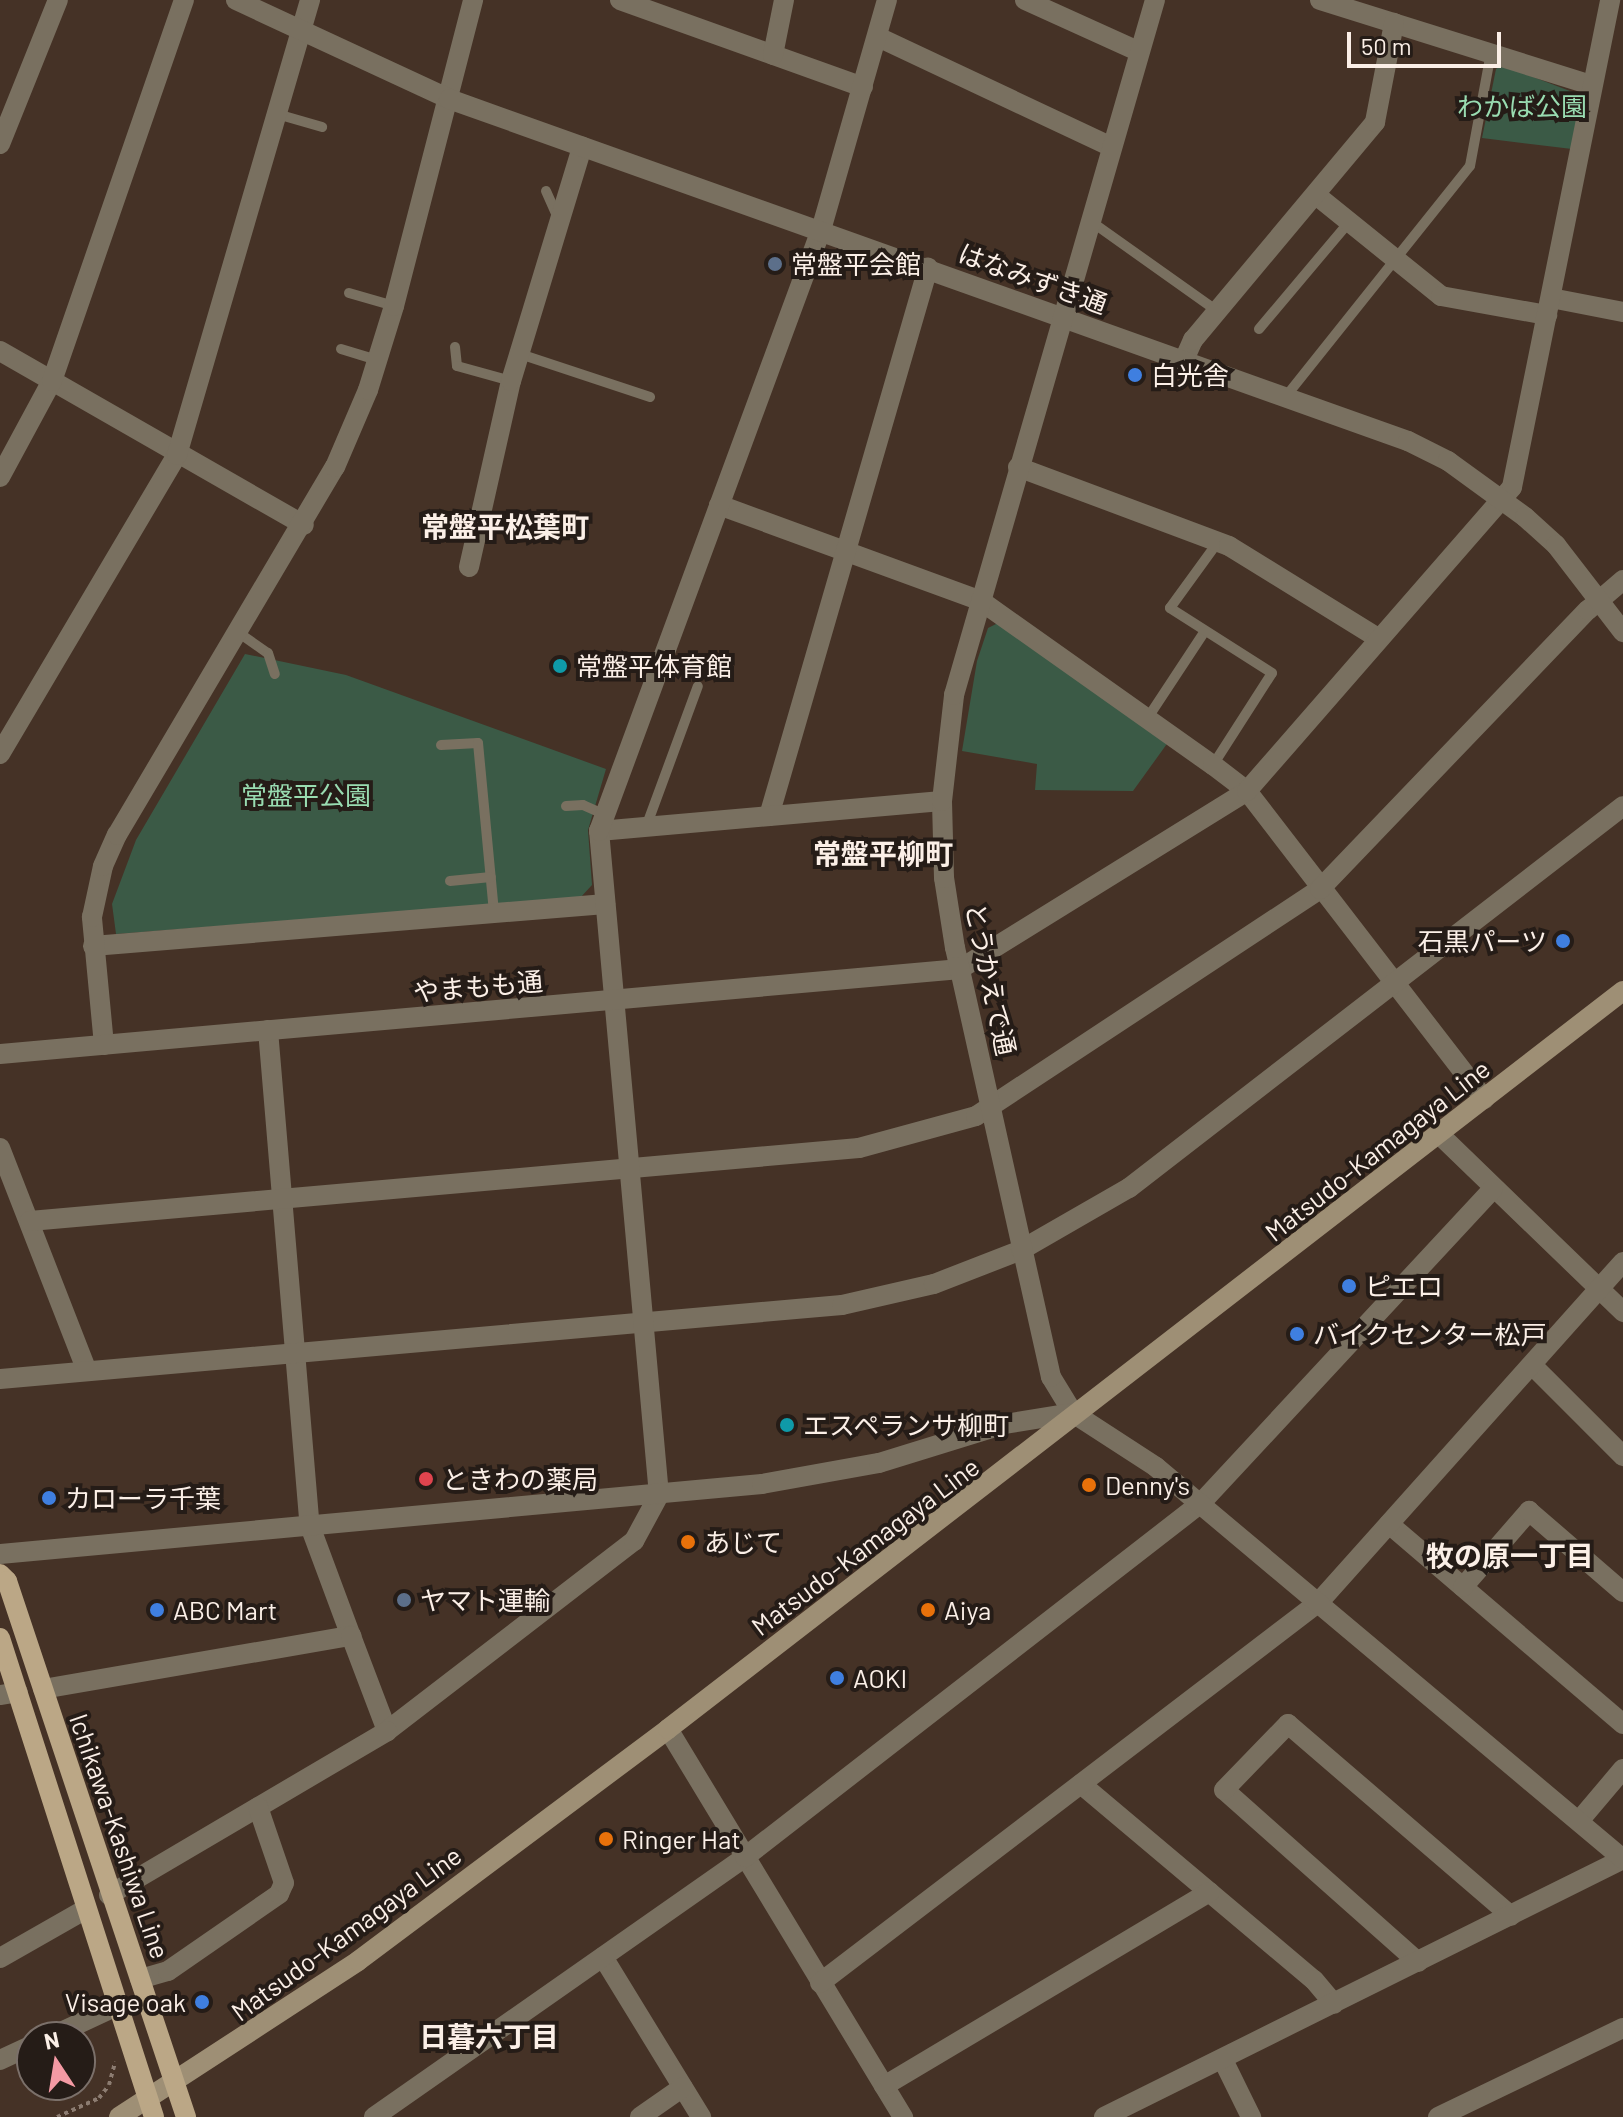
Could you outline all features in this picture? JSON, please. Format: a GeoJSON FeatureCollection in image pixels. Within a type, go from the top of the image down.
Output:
{"type":"FeatureCollection","features":[{"type":"Feature","properties":{"kind":"main road","name":"Matsudo-Kamagaya Line"},"geometry":{"type":"LineString","coordinates":[[119,2117],[151,2108],[175,2082],[358,1961],[668,1729],[929,1531],[1073,1413],[1440,1135],[1623,991]]}},
{"type":"Feature","properties":{"kind":"main road","name":"Ichikawa-Kashiwa Line"},"geometry":{"type":"LineString","coordinates":[[0,1574],[43,1689],[109,1895],[186,2117]]}},
{"type":"Feature","properties":{"kind":"main road","name":"Ichikawa-Kashiwa Line"},"geometry":{"type":"LineString","coordinates":[[0,1638],[9,1693],[119,2005],[151,2108]]}},
{"type":"Feature","properties":{"kind":"street"},"geometry":{"type":"LineString","coordinates":[[0,144],[58,0]]}},
{"type":"Feature","properties":{"kind":"street"},"geometry":{"type":"LineString","coordinates":[[0,477],[52,381],[184,0]]}},
{"type":"Feature","properties":{"kind":"street","name":"はなみずき通"},"geometry":{"type":"LineString","coordinates":[[236,0],[449,99],[1287,395],[1408,441],[1503,497],[1556,545],[1623,632]]}},
{"type":"Feature","properties":{"kind":"street"},"geometry":{"type":"LineString","coordinates":[[0,754],[177,455],[310,0]]}},
{"type":"Feature","properties":{"kind":"street"},"geometry":{"type":"LineString","coordinates":[[104,1045],[93,946],[95,905],[117,835],[304,525],[335,467],[378,360],[394,306],[473,0]]}},
{"type":"Feature","properties":{"kind":"street"},"geometry":{"type":"LineString","coordinates":[[620,0],[863,87]]}},
{"type":"Feature","properties":{"kind":"street"},"geometry":{"type":"LineString","coordinates":[[773,55],[784,0]]}},
{"type":"Feature","properties":{"kind":"street"},"geometry":{"type":"LineString","coordinates":[[109,1895],[387,1731],[634,1541],[659,1495],[632,1169],[605,904],[602,823],[821,230],[887,0]]}},
{"type":"Feature","properties":{"kind":"street"},"geometry":{"type":"LineString","coordinates":[[1025,0],[1138,51]]}},
{"type":"Feature","properties":{"kind":"street","name":"とうかえで通"},"geometry":{"type":"LineString","coordinates":[[1073,1413],[1051,1377],[960,969],[944,878],[942,801],[954,695],[1110,146],[1155,0]]}},
{"type":"Feature","properties":{"kind":"street"},"geometry":{"type":"LineString","coordinates":[[1320,0],[1592,85]]}},
{"type":"Feature","properties":{"kind":"street"},"geometry":{"type":"LineString","coordinates":[[960,969],[1247,791],[1503,497],[1518,472],[1610,0]]}},
{"type":"Feature","properties":{"kind":"street"},"geometry":{"type":"LineString","coordinates":[[1184,360],[1217,311],[1375,122],[1394,23]]}},
{"type":"Feature","properties":{"kind":"street"},"geometry":{"type":"LineString","coordinates":[[878,37],[1110,146]]}},
{"type":"Feature","properties":{"kind":"street"},"geometry":{"type":"LineString","coordinates":[[469,567],[511,381],[582,147]]}},
{"type":"Feature","properties":{"kind":"street"},"geometry":{"type":"LineString","coordinates":[[1316,195],[1441,296],[1623,312]]}},
{"type":"Feature","properties":{"kind":"street"},"geometry":{"type":"LineString","coordinates":[[769,816],[928,268]]}},
{"type":"Feature","properties":{"kind":"street"},"geometry":{"type":"LineString","coordinates":[[0,351],[304,525]]}},
{"type":"Feature","properties":{"kind":"street"},"geometry":{"type":"LineString","coordinates":[[1018,467],[1218,542],[1378,638]]}},
{"type":"Feature","properties":{"kind":"street"},"geometry":{"type":"LineString","coordinates":[[719,505],[981,601],[1247,791],[1484,1099]]}},
{"type":"Feature","properties":{"kind":"street"},"geometry":{"type":"LineString","coordinates":[[30,1221],[859,1148],[940,1130],[992,1110],[1320,889],[1599,598],[1623,580]]}},
{"type":"Feature","properties":{"kind":"street"},"geometry":{"type":"LineString","coordinates":[[602,823],[646,827],[942,801]]}},
{"type":"Feature","properties":{"kind":"street"},"geometry":{"type":"LineString","coordinates":[[0,1379],[842,1305],[934,1284],[1021,1250],[1129,1188],[1623,806]]}},
{"type":"Feature","properties":{"kind":"street"},"geometry":{"type":"LineString","coordinates":[[93,946],[605,904]]}},
{"type":"Feature","properties":{"kind":"street","name":"やまもも通"},"geometry":{"type":"LineString","coordinates":[[0,1054],[960,969]]}},
{"type":"Feature","properties":{"kind":"street"},"geometry":{"type":"LineString","coordinates":[[268,1030],[310,1526],[387,1731]]}},
{"type":"Feature","properties":{"kind":"street"},"geometry":{"type":"LineString","coordinates":[[1440,1135],[1623,1312]]}},
{"type":"Feature","properties":{"kind":"street"},"geometry":{"type":"LineString","coordinates":[[0,1148],[87,1371]]}},
{"type":"Feature","properties":{"kind":"street"},"geometry":{"type":"LineString","coordinates":[[374,2117],[745,1857],[1201,1503],[1493,1189]]}},
{"type":"Feature","properties":{"kind":"street"},"geometry":{"type":"LineString","coordinates":[[820,1983],[1319,1602],[1623,1262]]}},
{"type":"Feature","properties":{"kind":"street"},"geometry":{"type":"LineString","coordinates":[[1532,1365],[1623,1456]]}},
{"type":"Feature","properties":{"kind":"street"},"geometry":{"type":"LineString","coordinates":[[0,1554],[659,1495],[817,1477],[934,1448],[1005,1424],[1073,1413],[1201,1503],[1623,1859],[1104,2117]]}},
{"type":"Feature","properties":{"kind":"street"},"geometry":{"type":"LineString","coordinates":[[1463,1587],[1529,1511],[1623,1592]]}},
{"type":"Feature","properties":{"kind":"street"},"geometry":{"type":"LineString","coordinates":[[1389,1524],[1623,1724]]}},
{"type":"Feature","properties":{"kind":"street"},"geometry":{"type":"LineString","coordinates":[[43,1689],[351,1636]]}},
{"type":"Feature","properties":{"kind":"street"},"geometry":{"type":"LineString","coordinates":[[1418,1962],[1224,1790],[1288,1724],[1511,1916]]}},
{"type":"Feature","properties":{"kind":"street"},"geometry":{"type":"LineString","coordinates":[[668,1729],[903,2117]]}},
{"type":"Feature","properties":{"kind":"street"},"geometry":{"type":"LineString","coordinates":[[1579,1821],[1623,1769]]}},
{"type":"Feature","properties":{"kind":"street"},"geometry":{"type":"LineString","coordinates":[[1081,1784],[1314,1980],[1334,2004]]}},
{"type":"Feature","properties":{"kind":"street"},"geometry":{"type":"LineString","coordinates":[[140,1979],[168,1971],[279,1894],[284,1883],[258,1807]]}},
{"type":"Feature","properties":{"kind":"street"},"geometry":{"type":"LineString","coordinates":[[884,2086],[1210,1892]]}},
{"type":"Feature","properties":{"kind":"street"},"geometry":{"type":"LineString","coordinates":[[0,1958],[86,1909]]}},
{"type":"Feature","properties":{"kind":"street"},"geometry":{"type":"LineString","coordinates":[[603,1957],[701,2117]]}},
{"type":"Feature","properties":{"kind":"street"},"geometry":{"type":"LineString","coordinates":[[84,2021],[119,2005]]}},
{"type":"Feature","properties":{"kind":"street"},"geometry":{"type":"LineString","coordinates":[[1438,2117],[1623,2028]]}},
{"type":"Feature","properties":{"kind":"street"},"geometry":{"type":"LineString","coordinates":[[1223,2060],[1251,2117]]}},
{"type":"Feature","properties":{"kind":"street"},"geometry":{"type":"LineString","coordinates":[[640,2117],[683,2087]]}},
{"type":"Feature","properties":{"kind":"lane"},"geometry":{"type":"LineString","coordinates":[[1287,395],[1470,166],[1491,53]]}},
{"type":"Feature","properties":{"kind":"lane"},"geometry":{"type":"LineString","coordinates":[[277,114],[322,127]]}},
{"type":"Feature","properties":{"kind":"lane"},"geometry":{"type":"LineString","coordinates":[[546,191],[560,223]]}},
{"type":"Feature","properties":{"kind":"lane"},"geometry":{"type":"LineString","coordinates":[[1089,220],[1217,311]]}},
{"type":"Feature","properties":{"kind":"lane"},"geometry":{"type":"LineString","coordinates":[[1259,329],[1349,222]]}},
{"type":"Feature","properties":{"kind":"lane"},"geometry":{"type":"LineString","coordinates":[[349,293],[394,306]]}},
{"type":"Feature","properties":{"kind":"lane"},"geometry":{"type":"LineString","coordinates":[[455,347],[457,366],[511,381]]}},
{"type":"Feature","properties":{"kind":"lane"},"geometry":{"type":"LineString","coordinates":[[341,349],[378,360]]}},
{"type":"Feature","properties":{"kind":"lane"},"geometry":{"type":"LineString","coordinates":[[520,354],[650,397]]}},
{"type":"Feature","properties":{"kind":"lane"},"geometry":{"type":"LineString","coordinates":[[1213,765],[1272,673],[1170,608],[1218,542]]}},
{"type":"Feature","properties":{"kind":"lane"},"geometry":{"type":"LineString","coordinates":[[1147,719],[1205,631]]}},
{"type":"Feature","properties":{"kind":"lane"},"geometry":{"type":"LineString","coordinates":[[239,633],[268,653],[275,674]]}},
{"type":"Feature","properties":{"kind":"lane"},"geometry":{"type":"LineString","coordinates":[[646,827],[698,686]]}},
{"type":"Feature","properties":{"kind":"lane"},"geometry":{"type":"LineString","coordinates":[[441,745],[478,743],[494,912]]}},
{"type":"Feature","properties":{"kind":"lane"},"geometry":{"type":"LineString","coordinates":[[566,806],[583,805],[602,823]]}},
{"type":"Feature","properties":{"kind":"lane"},"geometry":{"type":"LineString","coordinates":[[450,881],[491,877]]}},
{"type":"Feature","properties":{"kind":"green space","name":"わかば公園"},"geometry":{"type":"Polygon","coordinates":[[[1502,65],[1583,96],[1572,149],[1482,138],[1496,69],[1502,65]]]}},
{"type":"Feature","properties":{"kind":"green space"},"geometry":{"type":"Polygon","coordinates":[[[998,623],[1169,741],[1133,791],[1035,790],[1037,764],[962,751],[977,661],[988,628],[998,623]]]}},
{"type":"Feature","properties":{"kind":"green space","name":"常盤平公園"},"geometry":{"type":"Polygon","coordinates":[[[245,654],[346,675],[606,769],[588,830],[592,885],[580,898],[116,934],[112,904],[136,840],[245,654]]]}},
{"type":"Feature","properties":{"kind":"place","name":"常盤平会館"},"geometry":{"type":"Point","coordinates":[775,264]}},
{"type":"Feature","properties":{"kind":"place","name":"白光舎"},"geometry":{"type":"Point","coordinates":[1135,375]}},
{"type":"Feature","properties":{"kind":"place","name":"常盤平体育館"},"geometry":{"type":"Point","coordinates":[560,666]}},
{"type":"Feature","properties":{"kind":"place","name":"石黒パーツ"},"geometry":{"type":"Point","coordinates":[1563,941]}},
{"type":"Feature","properties":{"kind":"place","name":"ピエロ"},"geometry":{"type":"Point","coordinates":[1349,1286]}},
{"type":"Feature","properties":{"kind":"place","name":"バイクセンター松戸"},"geometry":{"type":"Point","coordinates":[1297,1334]}},
{"type":"Feature","properties":{"kind":"place","name":"エスペランサ柳町"},"geometry":{"type":"Point","coordinates":[787,1425]}},
{"type":"Feature","properties":{"kind":"place","name":"ときわの薬局"},"geometry":{"type":"Point","coordinates":[426,1479]}},
{"type":"Feature","properties":{"kind":"place","name":"Denny's"},"geometry":{"type":"Point","coordinates":[1089,1485]}},
{"type":"Feature","properties":{"kind":"place","name":"カローラ千葉"},"geometry":{"type":"Point","coordinates":[49,1498]}},
{"type":"Feature","properties":{"kind":"place","name":"あじて"},"geometry":{"type":"Point","coordinates":[688,1542]}},
{"type":"Feature","properties":{"kind":"place","name":"ヤマト運輸"},"geometry":{"type":"Point","coordinates":[404,1600]}},
{"type":"Feature","properties":{"kind":"place","name":"ABC Mart"},"geometry":{"type":"Point","coordinates":[157,1610]}},
{"type":"Feature","properties":{"kind":"place","name":"Aiya"},"geometry":{"type":"Point","coordinates":[928,1610]}},
{"type":"Feature","properties":{"kind":"place","name":"AOKI"},"geometry":{"type":"Point","coordinates":[837,1678]}},
{"type":"Feature","properties":{"kind":"place","name":"Ringer Hat"},"geometry":{"type":"Point","coordinates":[606,1839]}},
{"type":"Feature","properties":{"kind":"place","name":"Visage oak"},"geometry":{"type":"Point","coordinates":[202,2002]}},
{"type":"Feature","properties":{"kind":"district","name":"常盤平松葉町"},"geometry":{"type":"Point","coordinates":[505,526]}},
{"type":"Feature","properties":{"kind":"district","name":"常盤平柳町"},"geometry":{"type":"Point","coordinates":[883,853]}},
{"type":"Feature","properties":{"kind":"district","name":"牧の原一丁目"},"geometry":{"type":"Point","coordinates":[1510,1555]}},
{"type":"Feature","properties":{"kind":"district","name":"日暮六丁目"},"geometry":{"type":"Point","coordinates":[489,2036]}}]}
